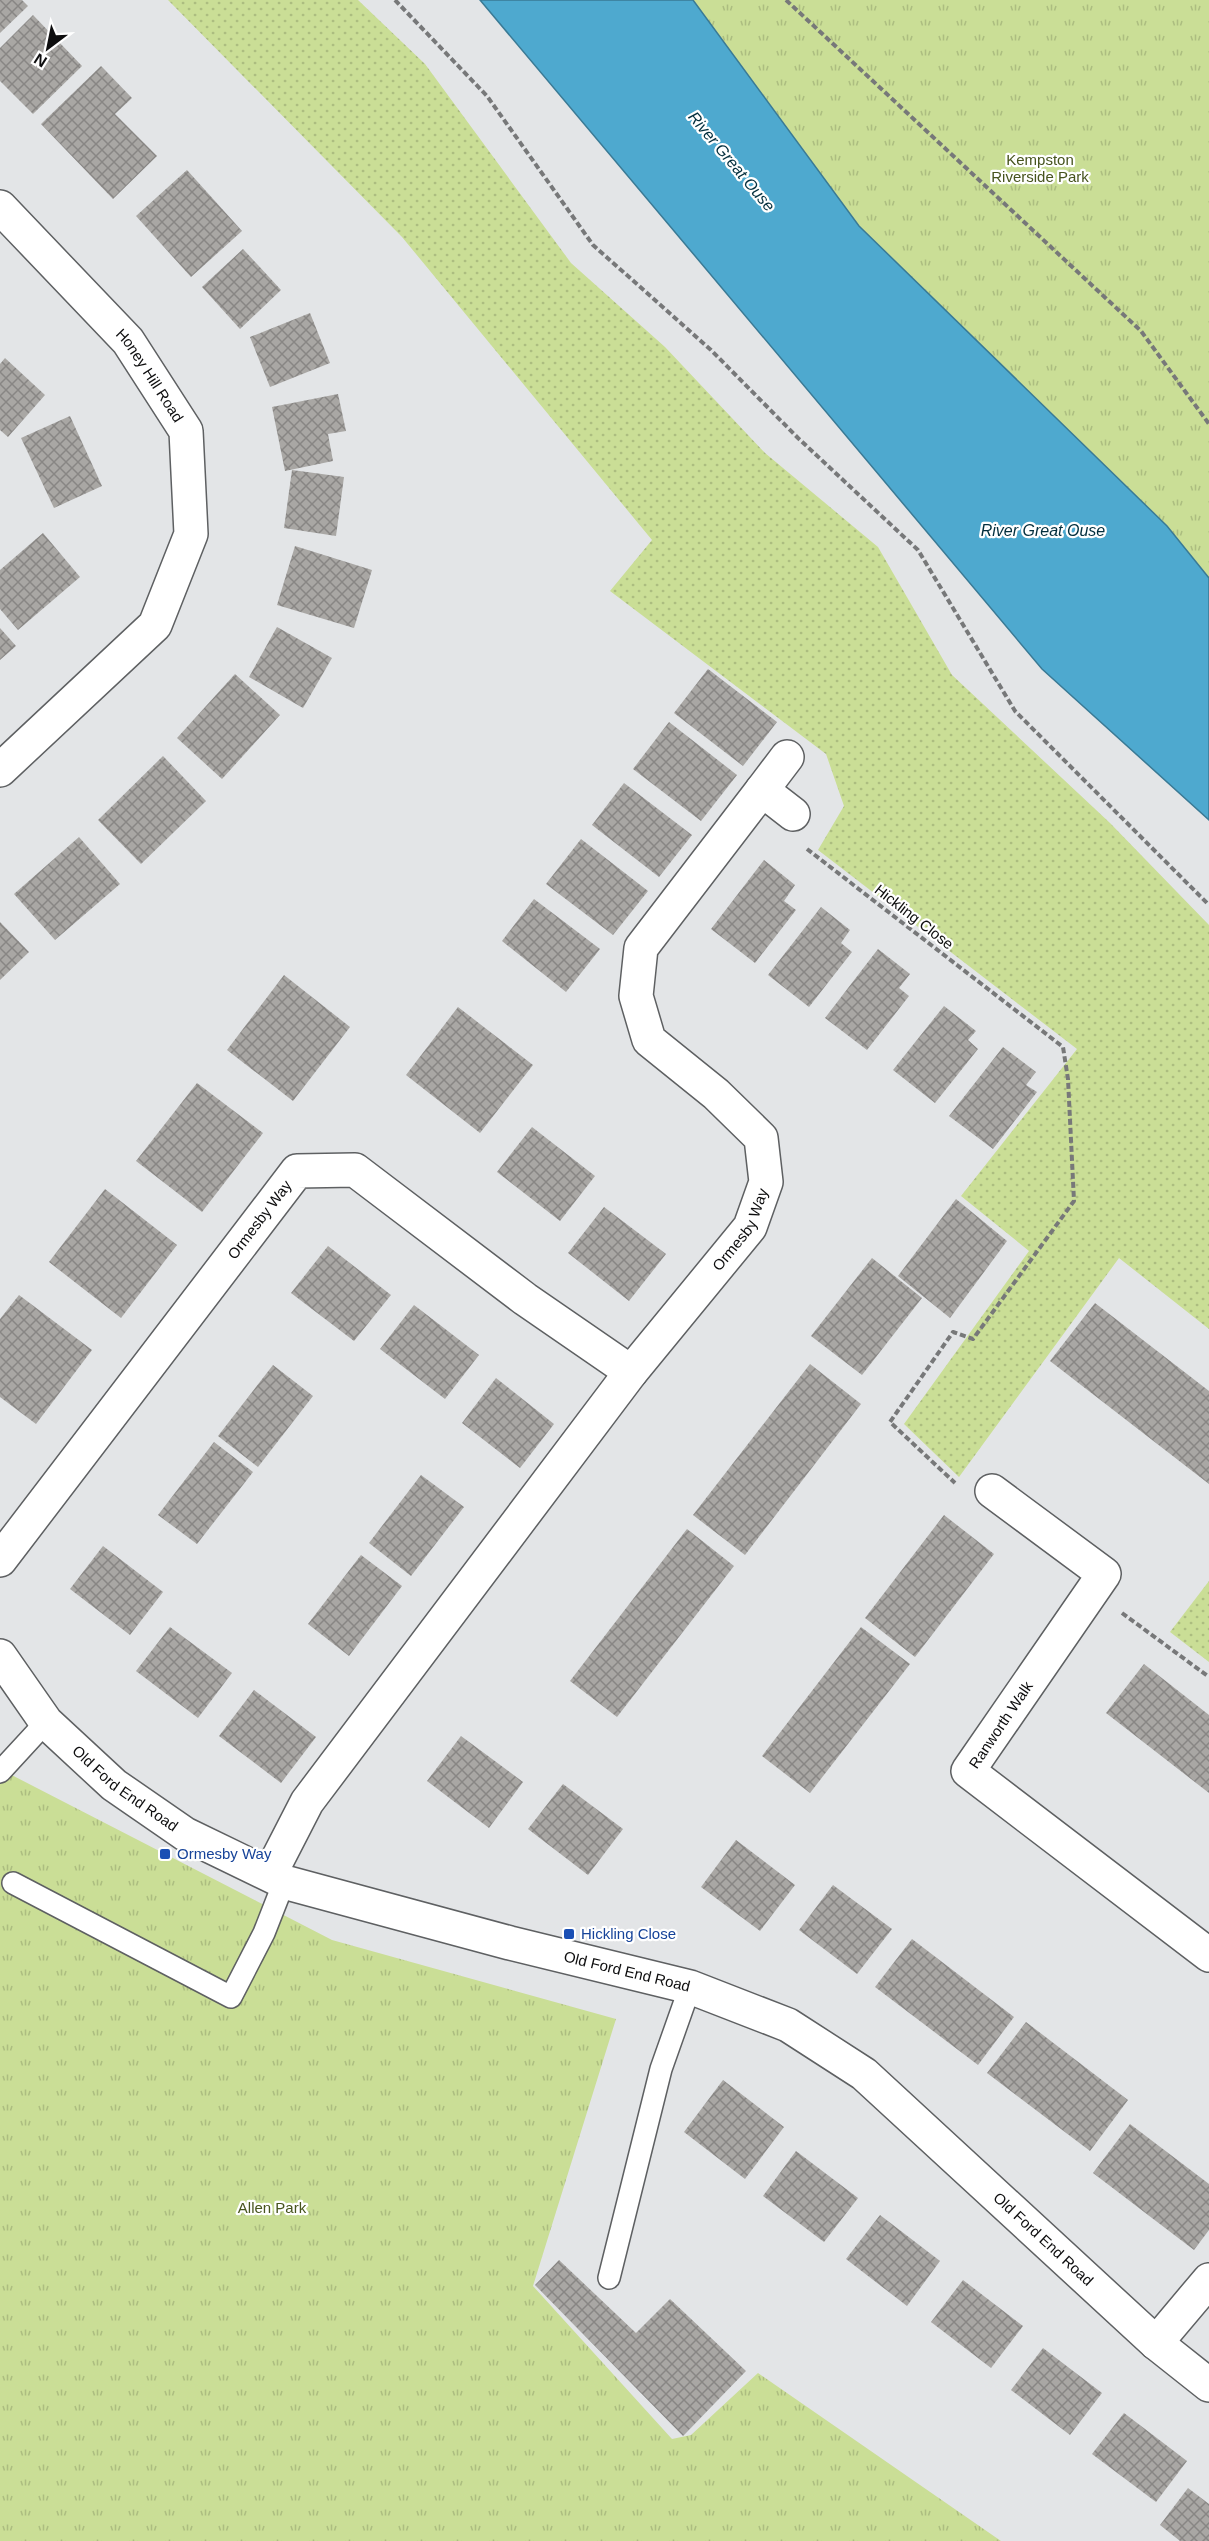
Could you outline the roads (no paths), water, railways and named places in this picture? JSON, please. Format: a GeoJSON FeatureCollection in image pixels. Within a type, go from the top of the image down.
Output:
{"type":"FeatureCollection","features":[{"type":"Feature","properties":{"kind":"street","name":"Honey Hill Road"},"geometry":{"type":"LineString","coordinates":[[0,207],[128,340],[186,431],[191,534],[155,625],[0,770]]}},
{"type":"Feature","properties":{"kind":"street","name":"Ormesby Way"},"geometry":{"type":"LineString","coordinates":[[277,1878],[307,1802],[631,1372],[750,1227],[766,1182],[761,1138],[716,1094],[649,1040],[636,996],[642,948],[788,757]]}},
{"type":"Feature","properties":{"kind":"street"},"geometry":{"type":"LineString","coordinates":[[762,790],[793,814]]}},
{"type":"Feature","properties":{"kind":"street","name":"Ormesby Way"},"geometry":{"type":"LineString","coordinates":[[0,1560],[297,1171],[355,1170],[525,1299],[631,1372]]}},
{"type":"Feature","properties":{"kind":"street","name":"Ranworth Walk"},"geometry":{"type":"LineString","coordinates":[[992,1491],[1104,1574],[968,1771],[1209,1955]]}},
{"type":"Feature","properties":{"kind":"street","name":"Old Ford End Road"},"geometry":{"type":"LineString","coordinates":[[0,1656],[46,1722],[114,1785],[185,1834],[277,1878],[488,1938],[690,1988],[788,2025],[864,2074],[1156,2343],[1209,2385]]}},
{"type":"Feature","properties":{"kind":"street"},"geometry":{"type":"LineString","coordinates":[[1156,2343],[1209,2280]]}},
{"type":"Feature","properties":{"kind":"lane"},"geometry":{"type":"LineString","coordinates":[[0,1772],[46,1722]]}},
{"type":"Feature","properties":{"kind":"lane"},"geometry":{"type":"LineString","coordinates":[[13,1883],[231,1997],[264,1933],[277,1878]]}},
{"type":"Feature","properties":{"kind":"lane"},"geometry":{"type":"LineString","coordinates":[[609,2278],[661,2069],[690,1988]]}},
{"type":"Feature","properties":{"kind":"water","name":"River Great Ouse"},"geometry":{"type":"Polygon","coordinates":[[[480,0],[693,0],[859,226],[1167,526],[1209,578],[1209,820],[1042,669],[480,0]]]}},
{"type":"Feature","properties":{"kind":"place","name":"Ormesby Way"},"geometry":{"type":"Point","coordinates":[165,1854]}},
{"type":"Feature","properties":{"kind":"place","name":"Hickling Close"},"geometry":{"type":"Point","coordinates":[569,1934]}},
{"type":"Feature","properties":{"kind":"park label","name":"Kempston Riverside Park"},"geometry":{"type":"Point","coordinates":[1040,168]}},
{"type":"Feature","properties":{"kind":"park label","name":"Allen Park"},"geometry":{"type":"Point","coordinates":[272,2208]}}]}
